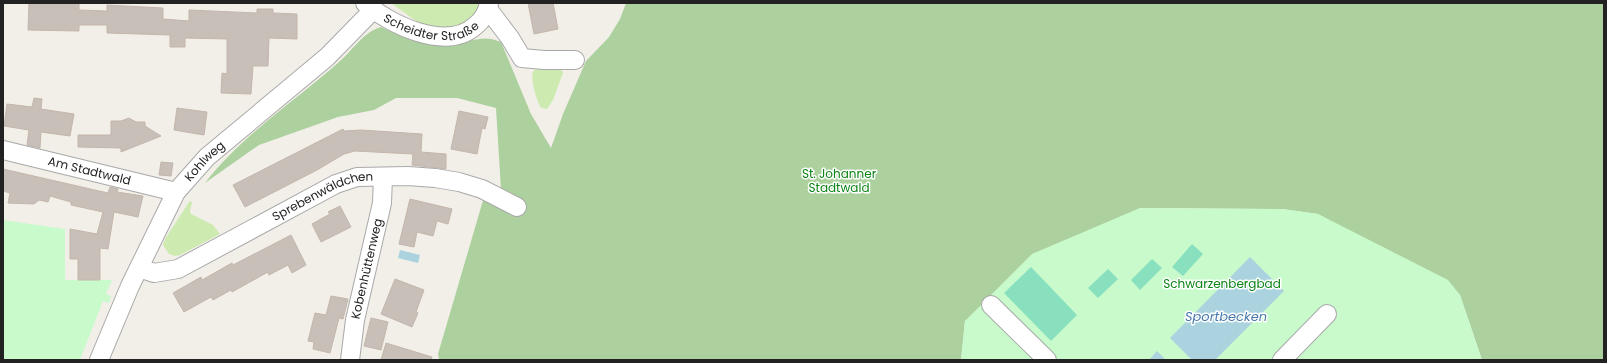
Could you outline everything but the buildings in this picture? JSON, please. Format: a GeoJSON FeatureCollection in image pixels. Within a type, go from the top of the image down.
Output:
{"type":"FeatureCollection","features":[{"type":"Feature","properties":{"kind":"street","name":"Scheidter Straße"},"geometry":{"type":"LineString","coordinates":[[369,6],[400,25],[420,33],[441,36],[464,34],[473,29],[483,20],[488,6]]}},
{"type":"Feature","properties":{"kind":"street","name":"Kohlweg"},"geometry":{"type":"LineString","coordinates":[[99,360],[130,286],[176,192],[207,157],[326,57],[369,6]]}},
{"type":"Feature","properties":{"kind":"street"},"geometry":{"type":"LineString","coordinates":[[488,6],[522,58],[575,60]]}},
{"type":"Feature","properties":{"kind":"street","name":"Am Stadtwald"},"geometry":{"type":"LineString","coordinates":[[3,150],[176,192]]}},
{"type":"Feature","properties":{"kind":"street","name":"Sprebenwäldchen"},"geometry":{"type":"LineString","coordinates":[[139,268],[154,273],[178,269],[336,184],[357,177],[408,176],[459,182],[490,192],[517,207]]}},
{"type":"Feature","properties":{"kind":"street","name":"Kobenhüttenweg"},"geometry":{"type":"LineString","coordinates":[[350,360],[355,320],[382,202],[384,177]]}},
{"type":"Feature","properties":{"kind":"street"},"geometry":{"type":"LineString","coordinates":[[991,305],[1047,360]]}},
{"type":"Feature","properties":{"kind":"street"},"geometry":{"type":"LineString","coordinates":[[1282,360],[1327,314]]}},
{"type":"Feature","properties":{"kind":"green space"},"geometry":{"type":"Polygon","coordinates":[[[391,3],[480,3],[477,11],[468,22],[446,30],[424,25],[391,3]]]}},
{"type":"Feature","properties":{"kind":"green space","name":"St. Johanner Stadtwald"},"geometry":{"type":"Polygon","coordinates":[[[626,3],[1604,3],[1604,360],[1482,360],[1460,295],[1318,214],[1282,209],[1140,208],[965,321],[961,360],[439,360],[438,354],[484,197],[501,190],[496,108],[457,98],[396,98],[374,110],[338,117],[259,145],[205,183],[235,149],[322,77],[363,37],[381,27],[406,38],[431,44],[449,45],[481,39],[501,42],[531,114],[551,148],[563,114],[586,61],[609,37],[620,19],[626,3]]]}},
{"type":"Feature","properties":{"kind":"green space"},"geometry":{"type":"Polygon","coordinates":[[[538,67],[561,69],[563,73],[553,100],[547,109],[541,108],[539,105],[533,85],[532,75],[534,70],[538,67]]]}},
{"type":"Feature","properties":{"kind":"green space"},"geometry":{"type":"Polygon","coordinates":[[[191,201],[191,214],[213,225],[220,234],[180,255],[175,256],[169,254],[163,245],[165,239],[191,201]]]}},
{"type":"Feature","properties":{"kind":"green space","name":"Schwarzenbergbad"},"geometry":{"type":"Polygon","coordinates":[[[1140,208],[1282,209],[1318,214],[1448,280],[1460,295],[1482,360],[961,360],[965,321],[1032,254],[1140,208]]]}},
{"type":"Feature","properties":{"kind":"green space"},"geometry":{"type":"Polygon","coordinates":[[[3,220],[65,229],[65,280],[112,280],[106,294],[111,296],[109,303],[103,301],[80,360],[3,360],[3,220]]]}},
{"type":"Feature","properties":{"kind":"green space"},"geometry":{"type":"Polygon","coordinates":[[[1192,244],[1203,254],[1183,276],[1172,267],[1192,244]]]}},
{"type":"Feature","properties":{"kind":"green space"},"geometry":{"type":"Polygon","coordinates":[[[1152,259],[1162,268],[1140,290],[1131,280],[1152,259]]]}},
{"type":"Feature","properties":{"kind":"green space"},"geometry":{"type":"Polygon","coordinates":[[[1031,267],[1077,315],[1051,341],[1004,293],[1031,267]]]}},
{"type":"Feature","properties":{"kind":"green space"},"geometry":{"type":"Polygon","coordinates":[[[1108,269],[1118,279],[1098,298],[1088,288],[1108,269]]]}},
{"type":"Feature","properties":{"kind":"water"},"geometry":{"type":"Polygon","coordinates":[[[400,250],[420,255],[418,263],[398,258],[400,250]]]}},
{"type":"Feature","properties":{"kind":"water","name":"Sportbecken"},"geometry":{"type":"Polygon","coordinates":[[[1250,257],[1284,291],[1215,360],[1192,360],[1170,338],[1250,257]]]}},
{"type":"Feature","properties":{"kind":"water"},"geometry":{"type":"Polygon","coordinates":[[[1157,351],[1166,360],[1149,360],[1157,351]]]}}]}
